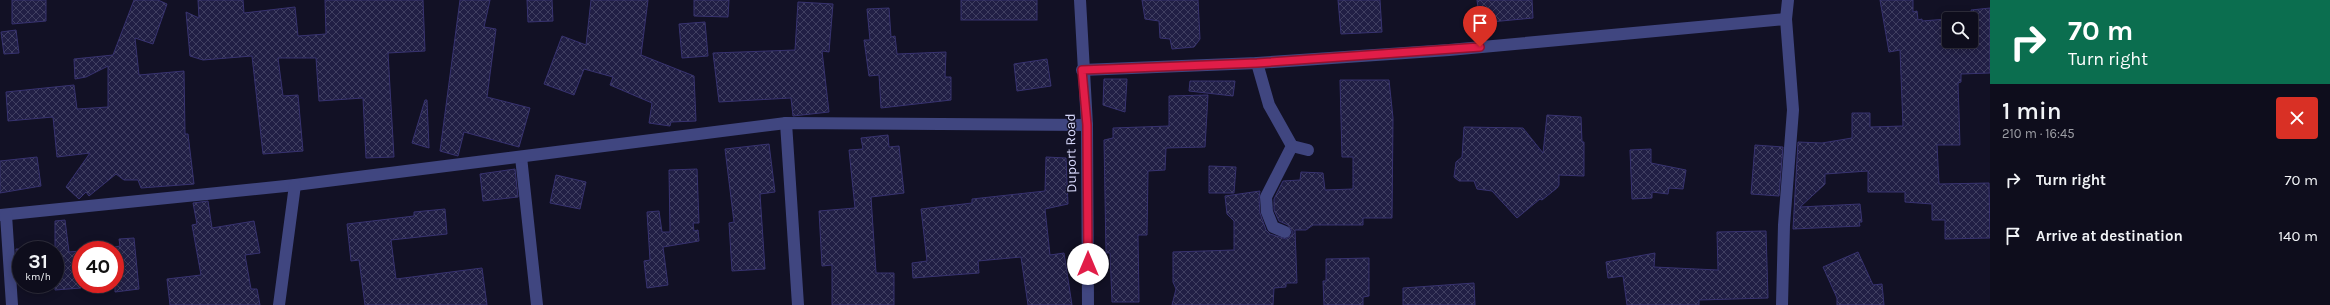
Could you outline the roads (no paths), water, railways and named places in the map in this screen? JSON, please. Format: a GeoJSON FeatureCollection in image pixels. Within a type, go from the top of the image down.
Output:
{"type":"FeatureCollection","features":[{"type":"Feature","properties":{"kind":"street","name":"Duport Road"},"geometry":{"type":"LineString","coordinates":[[1080,0],[1082,70],[1087,125],[1088,305]]}},
{"type":"Feature","properties":{"kind":"street"},"geometry":{"type":"LineString","coordinates":[[1782,305],[1784,225],[1793,110],[1786,19],[1788,0]]}},
{"type":"Feature","properties":{"kind":"street"},"geometry":{"type":"LineString","coordinates":[[1082,70],[1257,63],[1449,50],[1786,19]]}},
{"type":"Feature","properties":{"kind":"street"},"geometry":{"type":"LineString","coordinates":[[1257,63],[1269,105],[1292,146],[1308,150]]}},
{"type":"Feature","properties":{"kind":"street"},"geometry":{"type":"LineString","coordinates":[[12,305],[3,215],[295,185],[786,123],[1087,125]]}},
{"type":"Feature","properties":{"kind":"street"},"geometry":{"type":"LineString","coordinates":[[786,123],[798,305]]}},
{"type":"Feature","properties":{"kind":"street"},"geometry":{"type":"LineString","coordinates":[[1285,232],[1273,227],[1267,212],[1266,197],[1292,146]]}},
{"type":"Feature","properties":{"kind":"street"},"geometry":{"type":"LineString","coordinates":[[521,157],[537,305]]}},
{"type":"Feature","properties":{"kind":"street"},"geometry":{"type":"LineString","coordinates":[[279,305],[295,185]]}}]}
